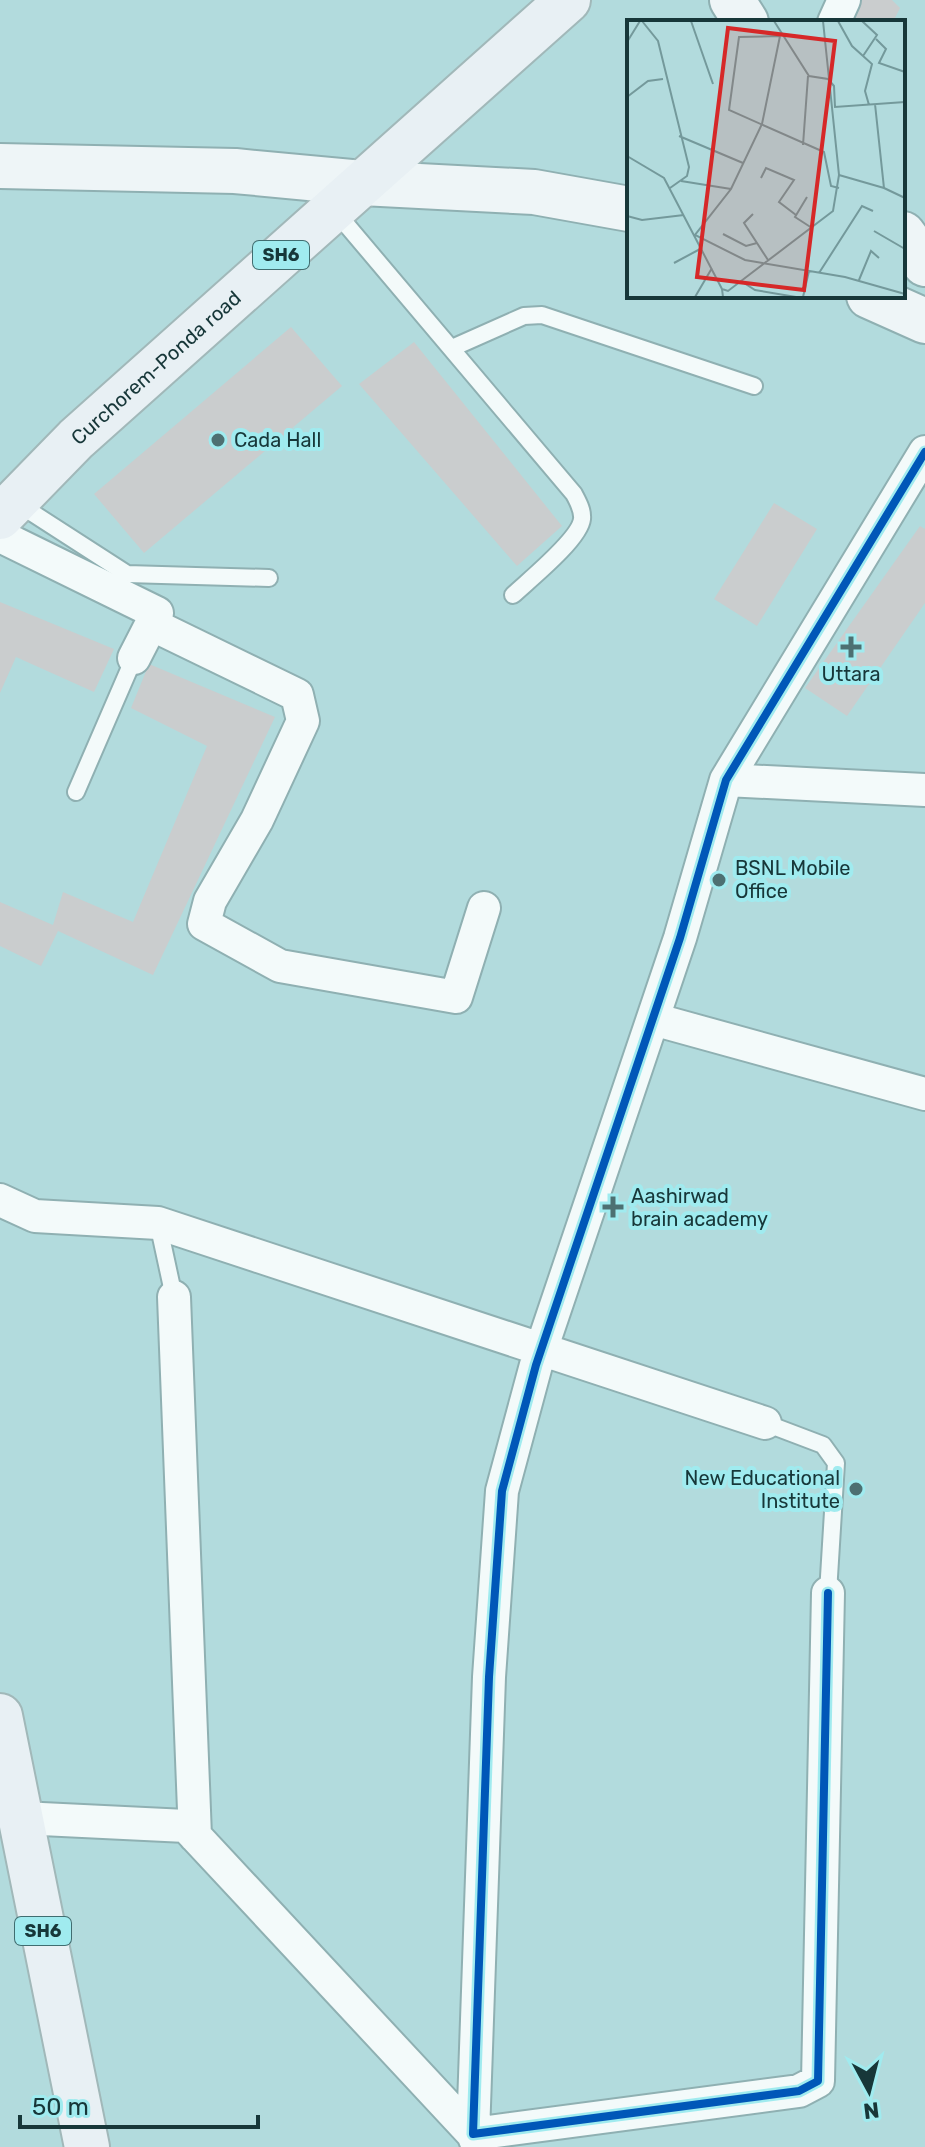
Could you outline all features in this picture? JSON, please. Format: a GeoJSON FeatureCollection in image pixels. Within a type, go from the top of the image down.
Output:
{"type":"FeatureCollection","features":[{"type":"Feature","properties":{"kind":"main road","name":"Curchorem-Ponda road"},"geometry":{"type":"LineString","coordinates":[[5,518],[76,439],[347,196],[552,4]]}},
{"type":"Feature","properties":{"kind":"main road","name":"SH6"},"geometry":{"type":"LineString","coordinates":[[0,1716],[10,1809],[87,2147]]}},
{"type":"Feature","properties":{"kind":"street"},"geometry":{"type":"LineString","coordinates":[[732,0],[745,20]]}},
{"type":"Feature","properties":{"kind":"street"},"geometry":{"type":"LineString","coordinates":[[835,20],[844,0]]}},
{"type":"Feature","properties":{"kind":"street"},"geometry":{"type":"LineString","coordinates":[[0,166],[235,171],[347,196],[534,192],[627,209]]}},
{"type":"Feature","properties":{"kind":"street"},"geometry":{"type":"LineString","coordinates":[[873,298],[925,321]]}},
{"type":"Feature","properties":{"kind":"street"},"geometry":{"type":"LineString","coordinates":[[475,2141],[489,1677],[502,1491],[542,1348],[653,1019],[726,780],[925,452]]}},
{"type":"Feature","properties":{"kind":"street"},"geometry":{"type":"LineString","coordinates":[[5,518],[157,613],[134,658]]}},
{"type":"Feature","properties":{"kind":"street"},"geometry":{"type":"LineString","coordinates":[[151,624],[297,695],[303,721],[257,820],[210,901],[204,924],[280,966],[456,997],[484,908]]}},
{"type":"Feature","properties":{"kind":"street"},"geometry":{"type":"LineString","coordinates":[[726,780],[925,790]]}},
{"type":"Feature","properties":{"kind":"street"},"geometry":{"type":"LineString","coordinates":[[653,1019],[925,1094]]}},
{"type":"Feature","properties":{"kind":"street"},"geometry":{"type":"LineString","coordinates":[[0,1200],[35,1216],[158,1223],[765,1423]]}},
{"type":"Feature","properties":{"kind":"street"},"geometry":{"type":"LineString","coordinates":[[174,1297],[195,1836]]}},
{"type":"Feature","properties":{"kind":"street"},"geometry":{"type":"LineString","coordinates":[[475,2141],[799,2091],[818,2081],[828,1593]]}},
{"type":"Feature","properties":{"kind":"street"},"geometry":{"type":"LineString","coordinates":[[10,1809],[186,1826],[475,2141]]}},
{"type":"Feature","properties":{"kind":"lane"},"geometry":{"type":"LineString","coordinates":[[347,196],[452,348],[574,494],[580,506],[582,519],[576,533],[513,595]]}},
{"type":"Feature","properties":{"kind":"lane"},"geometry":{"type":"LineString","coordinates":[[452,348],[524,316],[542,315],[754,386]]}},
{"type":"Feature","properties":{"kind":"lane"},"geometry":{"type":"LineString","coordinates":[[5,518],[127,574],[269,578]]}},
{"type":"Feature","properties":{"kind":"lane"},"geometry":{"type":"LineString","coordinates":[[76,792],[134,658]]}},
{"type":"Feature","properties":{"kind":"lane"},"geometry":{"type":"LineString","coordinates":[[158,1223],[174,1297]]}},
{"type":"Feature","properties":{"kind":"lane"},"geometry":{"type":"LineString","coordinates":[[765,1423],[823,1445],[836,1463],[828,1593]]}},
{"type":"Feature","properties":{"kind":"building"},"geometry":{"type":"Polygon","coordinates":[[[854,0],[892,0],[900,8],[894,20],[845,20],[854,0]]]}},
{"type":"Feature","properties":{"kind":"building","name":"Cada Hall"},"geometry":{"type":"Polygon","coordinates":[[[291,327],[342,386],[144,553],[94,494],[291,327]]]}},
{"type":"Feature","properties":{"kind":"building"},"geometry":{"type":"Polygon","coordinates":[[[414,342],[562,526],[517,566],[359,384],[414,342]]]}},
{"type":"Feature","properties":{"kind":"building"},"geometry":{"type":"Polygon","coordinates":[[[774,503],[817,529],[757,626],[714,599],[774,503]]]}},
{"type":"Feature","properties":{"kind":"building"},"geometry":{"type":"Polygon","coordinates":[[[920,526],[925,529],[925,603],[847,716],[805,688],[920,526]]]}},
{"type":"Feature","properties":{"kind":"building"},"geometry":{"type":"Polygon","coordinates":[[[0,602],[114,649],[94,692],[16,657],[0,693],[0,602]]]}},
{"type":"Feature","properties":{"kind":"building"},"geometry":{"type":"Polygon","coordinates":[[[149,664],[275,717],[153,975],[58,931],[41,966],[0,946],[0,902],[53,925],[63,892],[133,922],[207,746],[131,708],[149,664]]]}},
{"type":"Feature","properties":{"kind":"cycle path"},"geometry":{"type":"LineString","coordinates":[[828,1593],[818,2081],[799,2091],[473,2134],[489,1677],[502,1491],[536,1365],[680,938],[726,780],[925,452]]}},
{"type":"Feature","properties":{"kind":"place","name":"Cada Hall"},"geometry":{"type":"Point","coordinates":[218,440]}},
{"type":"Feature","properties":{"kind":"place","name":"Uttara"},"geometry":{"type":"Point","coordinates":[851,647]}},
{"type":"Feature","properties":{"kind":"place","name":"BSNL Mobile Office"},"geometry":{"type":"Point","coordinates":[719,880]}},
{"type":"Feature","properties":{"kind":"place","name":"Aashirwad brain academy"},"geometry":{"type":"Point","coordinates":[613,1207]}},
{"type":"Feature","properties":{"kind":"place","name":"New Educational Institute"},"geometry":{"type":"Point","coordinates":[856,1489]}}]}
